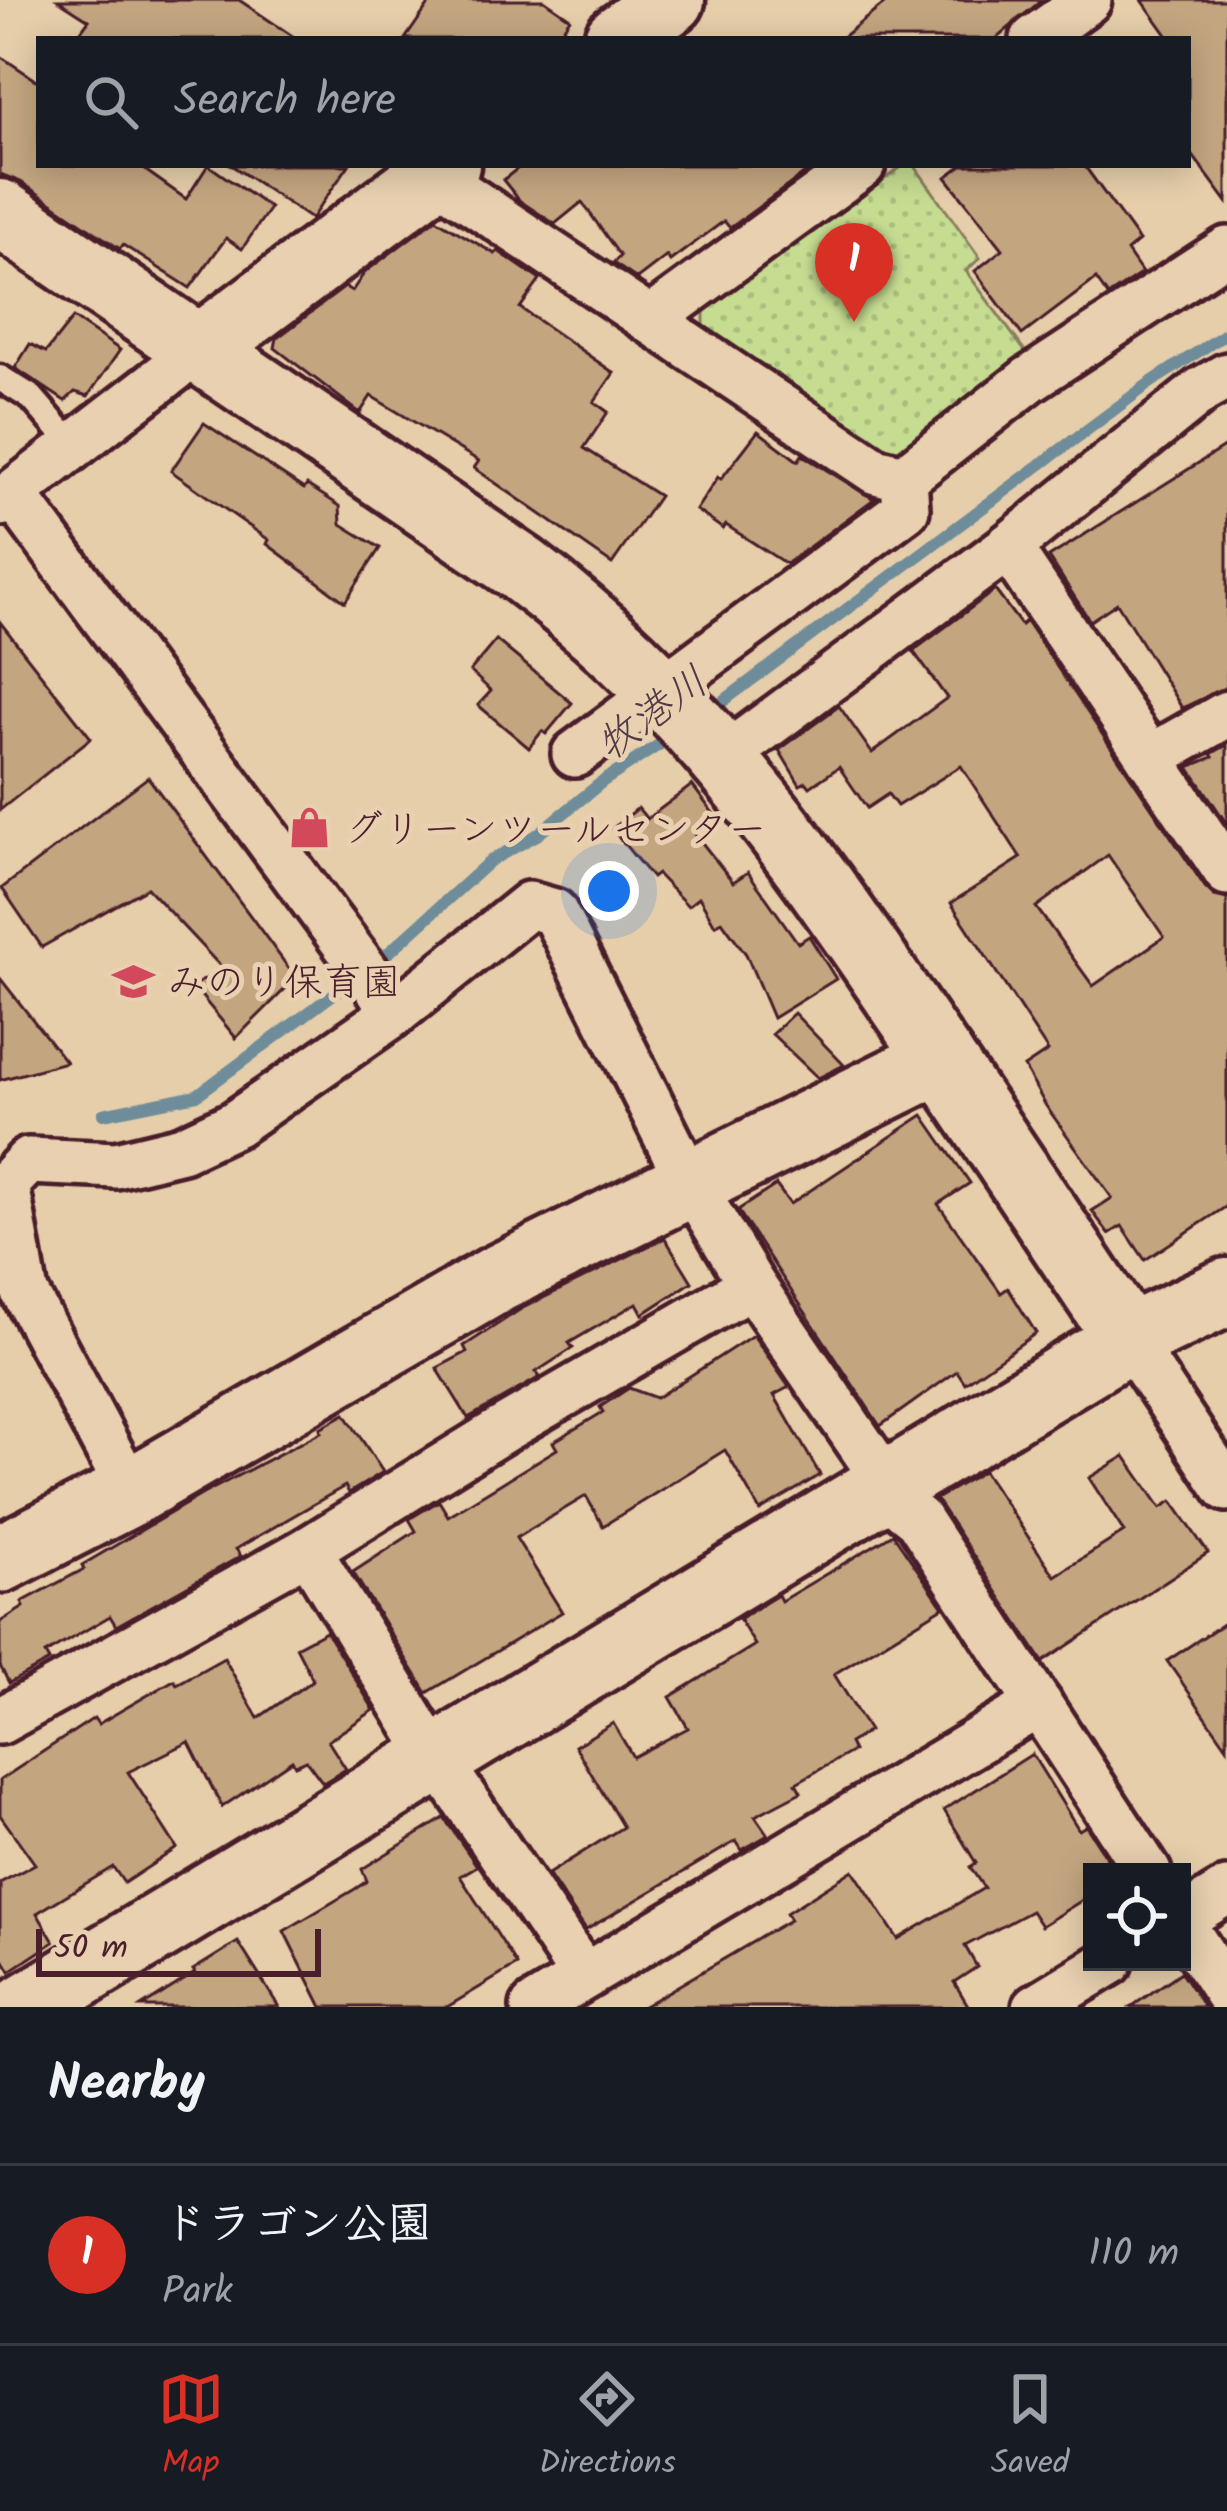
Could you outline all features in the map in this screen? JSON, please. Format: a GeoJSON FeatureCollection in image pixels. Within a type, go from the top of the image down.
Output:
{"type":"FeatureCollection","features":[{"type":"Feature","properties":{"kind":"street"},"geometry":{"type":"LineString","coordinates":[[1038,36],[1088,0]]}},
{"type":"Feature","properties":{"kind":"street"},"geometry":{"type":"LineString","coordinates":[[651,319],[858,168]]}},
{"type":"Feature","properties":{"kind":"street"},"geometry":{"type":"LineString","coordinates":[[396,1012],[6,498],[440,170],[876,471],[904,478]]}},
{"type":"Feature","properties":{"kind":"street"},"geometry":{"type":"LineString","coordinates":[[0,213],[571,605],[692,722],[806,862],[1227,1488]]}},
{"type":"Feature","properties":{"kind":"street"},"geometry":{"type":"LineString","coordinates":[[904,478],[1030,379],[1227,250]]}},
{"type":"Feature","properties":{"kind":"street"},"geometry":{"type":"LineString","coordinates":[[574,754],[692,722],[1008,547],[1202,389],[1227,376]]}},
{"type":"Feature","properties":{"kind":"street"},"geometry":{"type":"LineString","coordinates":[[692,722],[906,509],[904,478]]}},
{"type":"Feature","properties":{"kind":"street"},"geometry":{"type":"LineString","coordinates":[[1008,547],[1227,872]]}},
{"type":"Feature","properties":{"kind":"street"},"geometry":{"type":"LineString","coordinates":[[1150,758],[1227,714]]}},
{"type":"Feature","properties":{"kind":"street"},"geometry":{"type":"LineString","coordinates":[[131,1492],[12,1296],[6,1184],[28,1161],[116,1165],[182,1149],[235,1124],[396,1012],[529,905],[554,911],[689,1181],[752,1285],[904,1508],[918,1519],[1142,1863]]}},
{"type":"Feature","properties":{"kind":"street"},"geometry":{"type":"LineString","coordinates":[[0,1559],[131,1492],[497,1279],[941,1058]]}},
{"type":"Feature","properties":{"kind":"street"},"geometry":{"type":"LineString","coordinates":[[0,1721],[308,1550],[502,1430],[752,1285]]}},
{"type":"Feature","properties":{"kind":"street"},"geometry":{"type":"LineString","coordinates":[[26,2007],[1128,1339],[1227,1292]]}},
{"type":"Feature","properties":{"kind":"street"},"geometry":{"type":"LineString","coordinates":[[308,1550],[436,1758],[584,1976]]}},
{"type":"Feature","properties":{"kind":"street"},"geometry":{"type":"LineString","coordinates":[[534,2007],[1039,1705]]}},
{"type":"Feature","properties":{"kind":"street"},"geometry":{"type":"LineString","coordinates":[[1191,1916],[1227,1891]]}},
{"type":"Feature","properties":{"kind":"street"},"geometry":{"type":"LineString","coordinates":[[1191,1936],[1227,1993]]}},
{"type":"Feature","properties":{"kind":"street"},"geometry":{"type":"LineString","coordinates":[[1036,2007],[1095,1971]]}},
{"type":"Feature","properties":{"kind":"lane"},"geometry":{"type":"LineString","coordinates":[[0,378],[32,398],[75,448]]}},
{"type":"Feature","properties":{"kind":"green space"},"geometry":{"type":"Polygon","coordinates":[[[900,168],[916,168],[980,258],[966,271],[1030,358],[914,451],[879,456],[704,335],[704,310],[900,168]]]}},
{"type":"Feature","properties":{"kind":"building"},"geometry":{"type":"Polygon","coordinates":[[[58,0],[239,0],[293,36],[77,36],[89,20],[58,0]]]}},
{"type":"Feature","properties":{"kind":"building"},"geometry":{"type":"Polygon","coordinates":[[[432,0],[544,0],[570,18],[558,36],[407,36],[432,0]]]}},
{"type":"Feature","properties":{"kind":"building"},"geometry":{"type":"Polygon","coordinates":[[[889,0],[1042,0],[1000,36],[844,36],[889,0]]]}},
{"type":"Feature","properties":{"kind":"building"},"geometry":{"type":"Polygon","coordinates":[[[1142,0],[1227,0],[1227,202],[1191,153],[1191,36],[1168,36],[1142,0]]]}},
{"type":"Feature","properties":{"kind":"building"},"geometry":{"type":"Polygon","coordinates":[[[0,56],[36,80],[36,168],[142,168],[186,199],[206,168],[212,168],[270,208],[242,249],[226,238],[190,288],[123,245],[120,249],[21,182],[0,174],[0,56]]]}},
{"type":"Feature","properties":{"kind":"building"},"geometry":{"type":"Polygon","coordinates":[[[235,168],[347,168],[311,219],[235,168]]]}},
{"type":"Feature","properties":{"kind":"building"},"geometry":{"type":"Polygon","coordinates":[[[518,168],[812,168],[730,228],[724,221],[637,279],[613,263],[620,256],[582,202],[555,224],[520,201],[503,180],[518,168]]]}},
{"type":"Feature","properties":{"kind":"building"},"geometry":{"type":"Polygon","coordinates":[[[958,168],[1086,168],[1139,241],[1127,251],[1142,273],[1108,296],[1096,279],[1022,335],[975,271],[1003,249],[946,177],[958,168]]]}},
{"type":"Feature","properties":{"kind":"building"},"geometry":{"type":"Polygon","coordinates":[[[436,219],[495,254],[498,251],[540,280],[520,308],[614,373],[594,402],[608,412],[584,448],[659,496],[612,564],[474,468],[479,461],[371,396],[360,413],[275,348],[277,338],[345,287],[352,291],[365,272],[436,219]]]}},
{"type":"Feature","properties":{"kind":"building"},"geometry":{"type":"Polygon","coordinates":[[[73,318],[120,350],[88,396],[75,392],[65,401],[15,368],[30,344],[46,352],[73,318]]]}},
{"type":"Feature","properties":{"kind":"building"},"geometry":{"type":"Polygon","coordinates":[[[204,423],[304,489],[307,485],[340,506],[341,524],[380,548],[345,602],[267,544],[269,540],[171,471],[204,423]]]}},
{"type":"Feature","properties":{"kind":"building"},"geometry":{"type":"Polygon","coordinates":[[[758,431],[798,461],[802,455],[874,499],[786,564],[696,510],[758,431]]]}},
{"type":"Feature","properties":{"kind":"building"},"geometry":{"type":"Polygon","coordinates":[[[1227,445],[1227,687],[1182,708],[1117,603],[1090,621],[1049,557],[1227,445]]]}},
{"type":"Feature","properties":{"kind":"building"},"geometry":{"type":"Polygon","coordinates":[[[995,590],[1021,625],[1026,621],[1205,887],[1227,899],[1227,1206],[1145,1260],[1122,1226],[1109,1234],[1092,1211],[1112,1198],[1024,1067],[1048,1051],[951,903],[1021,858],[961,766],[897,806],[888,794],[867,808],[839,767],[810,787],[806,782],[800,785],[779,750],[839,706],[872,753],[947,698],[913,651],[995,590]],[[1108,855],[1036,907],[1093,986],[1164,937],[1108,855]]]}},
{"type":"Feature","properties":{"kind":"building"},"geometry":{"type":"Polygon","coordinates":[[[0,622],[91,738],[0,810],[0,622]]]}},
{"type":"Feature","properties":{"kind":"building"},"geometry":{"type":"Polygon","coordinates":[[[496,640],[572,703],[529,748],[478,705],[491,691],[470,671],[496,640]]]}},
{"type":"Feature","properties":{"kind":"building"},"geometry":{"type":"Polygon","coordinates":[[[1227,745],[1227,824],[1189,767],[1227,745]]]}},
{"type":"Feature","properties":{"kind":"building"},"geometry":{"type":"Polygon","coordinates":[[[148,777],[296,978],[236,1038],[193,986],[223,969],[147,888],[42,947],[2,888],[148,777]]]}},
{"type":"Feature","properties":{"kind":"building"},"geometry":{"type":"Polygon","coordinates":[[[692,785],[716,817],[695,834],[733,882],[748,872],[798,943],[809,936],[836,979],[773,1018],[746,954],[722,921],[715,925],[699,897],[688,906],[657,874],[652,878],[612,829],[638,808],[647,819],[692,785]]]}},
{"type":"Feature","properties":{"kind":"building"},"geometry":{"type":"Polygon","coordinates":[[[0,978],[66,1062],[0,1080],[0,978]]]}},
{"type":"Feature","properties":{"kind":"building"},"geometry":{"type":"Polygon","coordinates":[[[794,1013],[844,1065],[818,1078],[772,1034],[794,1013]]]}},
{"type":"Feature","properties":{"kind":"building"},"geometry":{"type":"Polygon","coordinates":[[[923,1115],[970,1183],[938,1204],[1001,1293],[1008,1288],[1036,1333],[965,1383],[957,1371],[880,1426],[738,1210],[776,1185],[790,1204],[923,1115]]]}},
{"type":"Feature","properties":{"kind":"building"},"geometry":{"type":"Polygon","coordinates":[[[665,1238],[692,1282],[643,1314],[637,1303],[569,1343],[573,1348],[536,1372],[540,1377],[468,1418],[437,1368],[467,1352],[464,1346],[521,1309],[665,1238]]]}},
{"type":"Feature","properties":{"kind":"building"},"geometry":{"type":"Polygon","coordinates":[[[753,1335],[789,1387],[774,1395],[820,1475],[760,1511],[725,1450],[603,1526],[586,1496],[516,1538],[562,1612],[427,1693],[353,1572],[416,1531],[409,1519],[439,1501],[448,1516],[557,1449],[553,1442],[603,1412],[600,1407],[629,1388],[656,1398],[753,1335]]]}},
{"type":"Feature","properties":{"kind":"building"},"geometry":{"type":"Polygon","coordinates":[[[345,1414],[383,1472],[349,1493],[345,1486],[236,1549],[241,1556],[116,1626],[110,1616],[45,1654],[49,1661],[9,1683],[0,1666],[0,1622],[24,1607],[22,1602],[345,1414]]]}},
{"type":"Feature","properties":{"kind":"building"},"geometry":{"type":"Polygon","coordinates":[[[1125,1456],[1161,1508],[1172,1501],[1208,1553],[1043,1662],[936,1499],[983,1471],[1055,1576],[1124,1532],[1089,1478],[1125,1456]]]}},
{"type":"Feature","properties":{"kind":"building"},"geometry":{"type":"Polygon","coordinates":[[[893,1534],[943,1607],[834,1674],[869,1731],[849,1743],[853,1751],[796,1783],[801,1792],[755,1816],[768,1835],[742,1850],[736,1841],[586,1930],[548,1874],[623,1827],[575,1746],[613,1723],[633,1757],[688,1728],[670,1697],[755,1645],[739,1619],[778,1595],[781,1601],[893,1534]]]}},
{"type":"Feature","properties":{"kind":"building"},"geometry":{"type":"Polygon","coordinates":[[[1227,1621],[1227,1747],[1167,1661],[1227,1621]]]}},
{"type":"Feature","properties":{"kind":"building"},"geometry":{"type":"Polygon","coordinates":[[[326,1631],[374,1710],[328,1741],[346,1769],[323,1783],[306,1760],[295,1765],[292,1760],[222,1807],[189,1742],[128,1772],[177,1848],[124,1883],[113,1867],[37,1913],[54,1942],[10,1971],[0,1954],[0,1883],[35,1864],[0,1815],[0,1780],[94,1718],[98,1724],[174,1680],[177,1684],[224,1658],[258,1718],[313,1680],[296,1647],[326,1631]]]}},
{"type":"Feature","properties":{"kind":"building"},"geometry":{"type":"Polygon","coordinates":[[[1032,1754],[1079,1830],[1086,1826],[1110,1863],[1083,1863],[1083,1900],[1041,1926],[1031,1911],[965,1946],[977,1967],[954,1982],[969,2007],[642,2007],[790,1920],[786,1913],[853,1870],[898,1939],[984,1888],[970,1867],[976,1863],[944,1810],[1032,1754]]]}},
{"type":"Feature","properties":{"kind":"building"},"geometry":{"type":"Polygon","coordinates":[[[444,1818],[477,1866],[460,1876],[517,1965],[447,2007],[322,2007],[284,1931],[367,1881],[362,1869],[444,1818]]]}},
{"type":"Feature","properties":{"kind":"building"},"geometry":{"type":"Polygon","coordinates":[[[238,1942],[279,2007],[141,2007],[195,1973],[193,1970],[238,1942]]]}},
{"type":"Feature","properties":{"kind":"building"},"geometry":{"type":"Polygon","coordinates":[[[1181,1972],[1204,2007],[1131,2007],[1181,1972]]]}},
{"type":"Feature","properties":{"kind":"waterway","name":"牧港川"},"geometry":{"type":"LineString","coordinates":[[706,714],[1150,383],[1227,333]]}},
{"type":"Feature","properties":{"kind":"waterway","name":"牧港川"},"geometry":{"type":"LineString","coordinates":[[103,1114],[197,1095],[385,956],[490,861],[537,835],[602,782],[674,735]]}},
{"type":"Feature","properties":{"kind":"place","name":"ドラゴン公園"},"geometry":{"type":"Point","coordinates":[854,322]}},
{"type":"Feature","properties":{"kind":"place","name":"グリーンツールセンター"},"geometry":{"type":"Point","coordinates":[310,828]}},
{"type":"Feature","properties":{"kind":"place","name":"みのり保育園"},"geometry":{"type":"Point","coordinates":[133,981]}}]}
